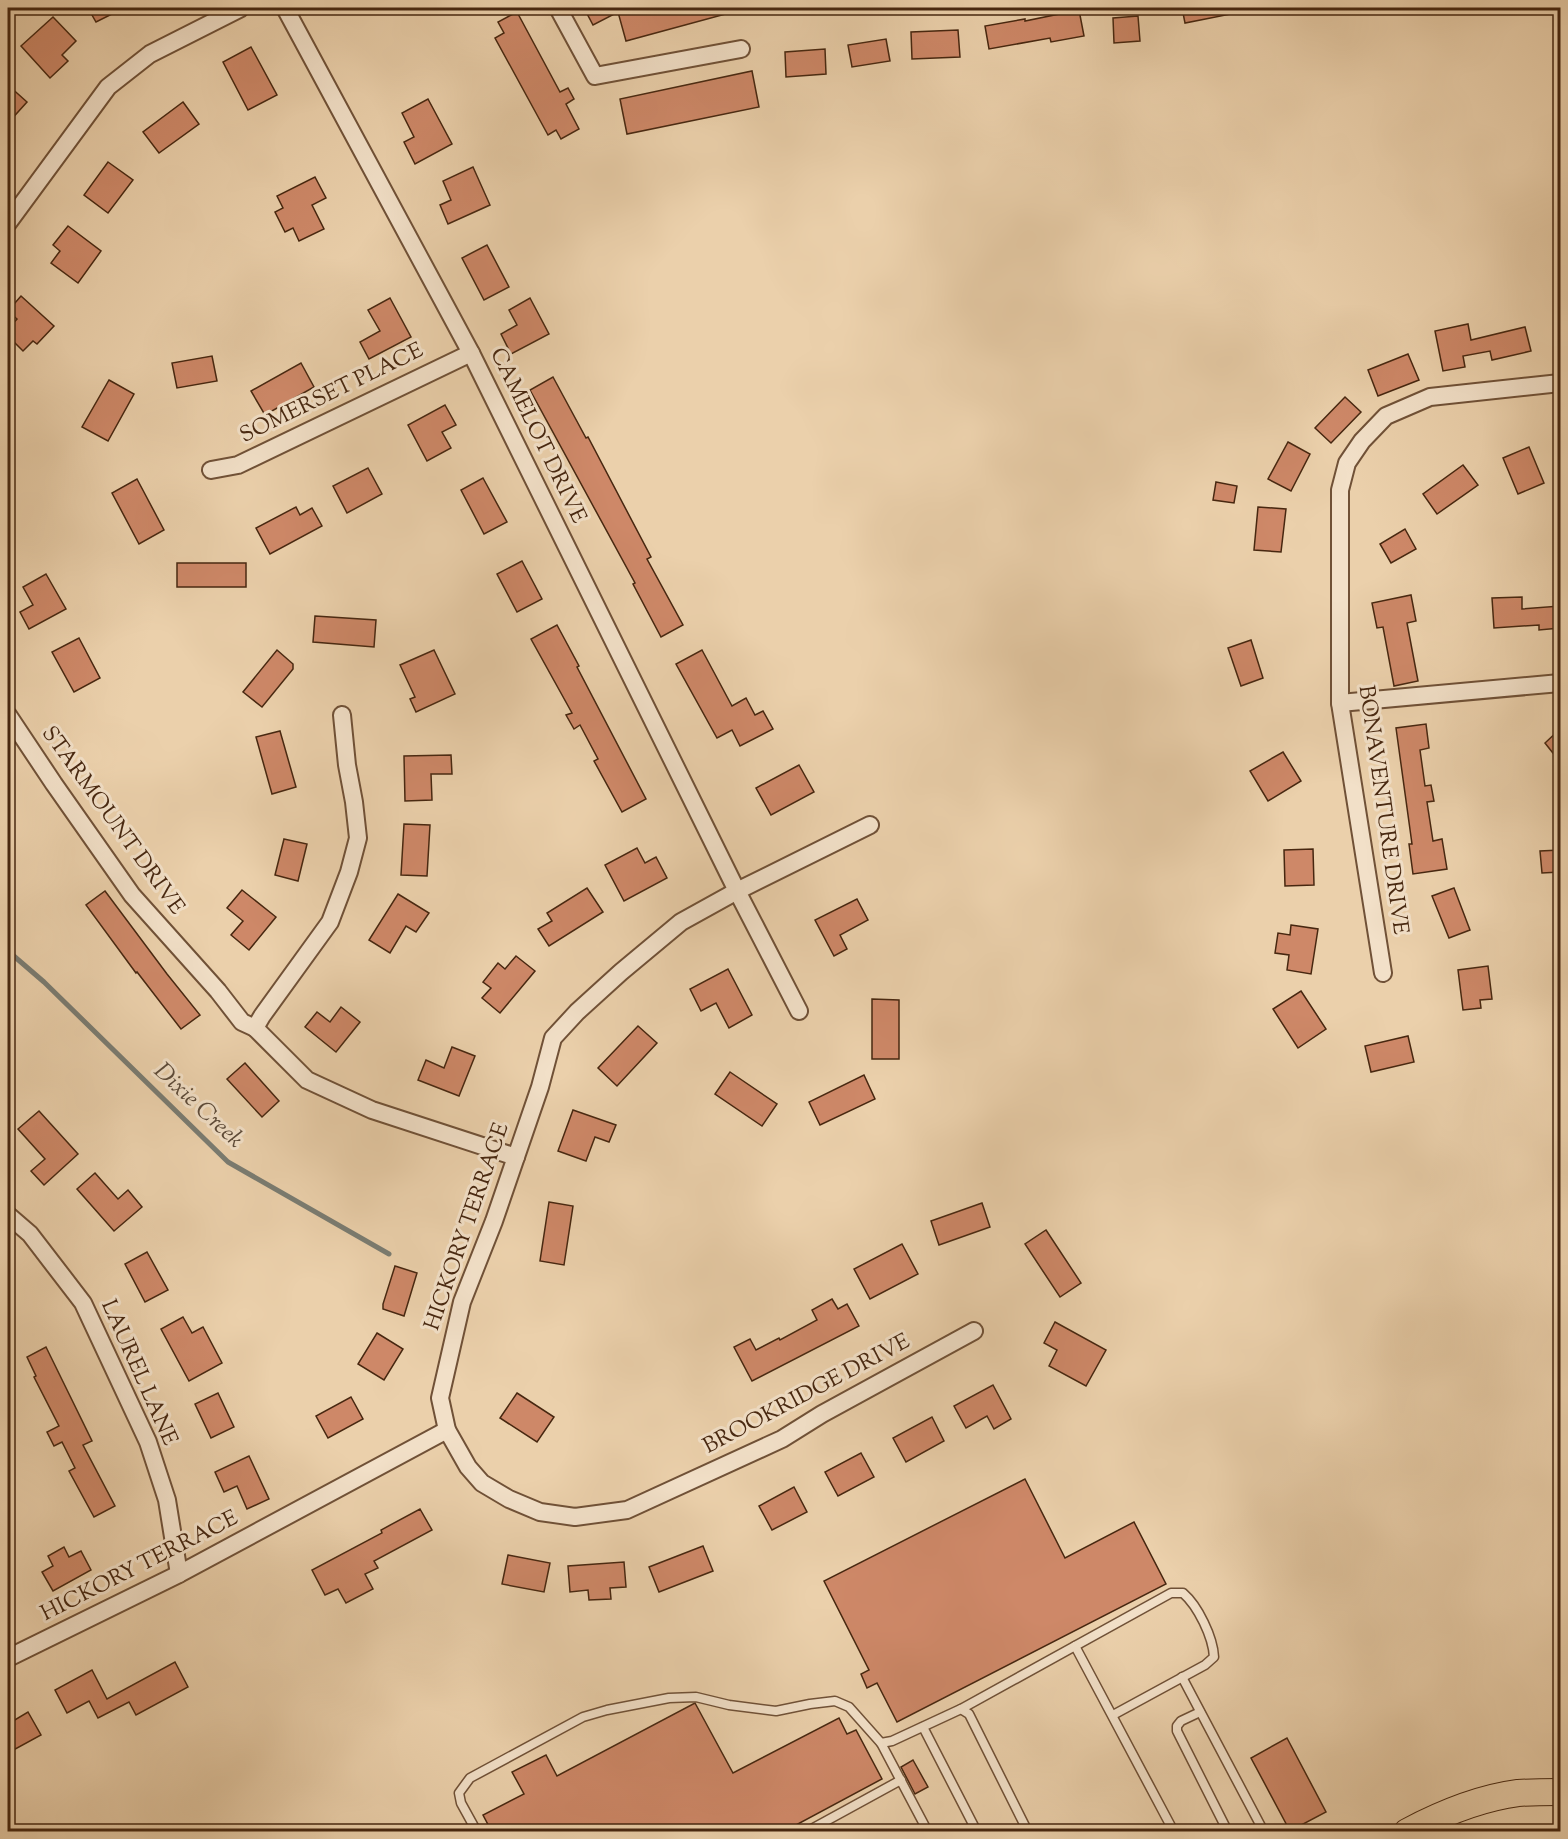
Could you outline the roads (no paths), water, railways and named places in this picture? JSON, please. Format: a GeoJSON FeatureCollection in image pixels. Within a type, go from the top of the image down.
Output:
{"type":"FeatureCollection","features":[{"type":"Feature","properties":{"kind":"main road"},"geometry":{"type":"LineString","coordinates":[[1407,1832],[1434,1818],[1478,1803],[1517,1793],[1560,1792]]}},
{"type":"Feature","properties":{"kind":"street"},"geometry":{"type":"LineString","coordinates":[[8,223],[108,87],[150,54],[241,8]]}},
{"type":"Feature","properties":{"kind":"street","name":"CAMELOT DRIVE"},"geometry":{"type":"LineString","coordinates":[[285,8],[471,353],[737,891],[799,1011]]}},
{"type":"Feature","properties":{"kind":"street"},"geometry":{"type":"LineString","coordinates":[[558,8],[595,76],[741,49]]}},
{"type":"Feature","properties":{"kind":"street","name":"SOMERSET PLACE"},"geometry":{"type":"LineString","coordinates":[[211,470],[238,465],[471,353]]}},
{"type":"Feature","properties":{"kind":"street","name":"BONAVENTURE DRIVE"},"geometry":{"type":"LineString","coordinates":[[1383,973],[1340,703],[1340,490],[1347,463],[1362,441],[1386,416],[1430,398],[1560,383]]}},
{"type":"Feature","properties":{"kind":"street"},"geometry":{"type":"LineString","coordinates":[[1340,703],[1560,683]]}},
{"type":"Feature","properties":{"kind":"street","name":"STARMOUNT DRIVE"},"geometry":{"type":"LineString","coordinates":[[8,715],[132,895],[218,991],[242,1022],[255,1028],[307,1080],[372,1110],[516,1157]]}},
{"type":"Feature","properties":{"kind":"street"},"geometry":{"type":"LineString","coordinates":[[255,1028],[330,922],[349,872],[358,838],[342,715]]}},
{"type":"Feature","properties":{"kind":"street","name":"HICKORY TERRACE"},"geometry":{"type":"LineString","coordinates":[[8,1658],[179,1574],[447,1430],[440,1398],[462,1302],[494,1221],[540,1087],[553,1038],[577,1012],[621,972],[681,922],[737,891],[870,825]]}},
{"type":"Feature","properties":{"kind":"street","name":"LAUREL LANE"},"geometry":{"type":"LineString","coordinates":[[8,1215],[30,1234],[83,1304],[148,1442],[167,1500],[179,1574]]}},
{"type":"Feature","properties":{"kind":"street","name":"BROOKRIDGE DRIVE"},"geometry":{"type":"LineString","coordinates":[[447,1430],[468,1467],[482,1483],[509,1499],[540,1512],[575,1517],[627,1510],[782,1439],[822,1414],[974,1331]]}},
{"type":"Feature","properties":{"kind":"lane"},"geometry":{"type":"LineString","coordinates":[[880,1743],[892,1741],[961,1709],[1171,1593],[1183,1593],[1192,1601],[1214,1646],[1215,1657],[1205,1665],[1113,1715]]}},
{"type":"Feature","properties":{"kind":"lane"},"geometry":{"type":"LineString","coordinates":[[1075,1646],[1174,1832]]}},
{"type":"Feature","properties":{"kind":"lane"},"geometry":{"type":"LineString","coordinates":[[1182,1677],[1264,1832]]}},
{"type":"Feature","properties":{"kind":"lane"},"geometry":{"type":"LineString","coordinates":[[477,1832],[461,1803],[459,1793],[470,1778],[583,1718],[607,1710],[669,1698],[696,1697],[729,1705],[776,1711],[835,1701],[849,1707],[880,1743],[928,1832]]}},
{"type":"Feature","properties":{"kind":"lane"},"geometry":{"type":"LineString","coordinates":[[961,1709],[969,1714],[1028,1832]]}},
{"type":"Feature","properties":{"kind":"lane"},"geometry":{"type":"LineString","coordinates":[[1200,1712],[1177,1725],[1177,1731],[1228,1832]]}},
{"type":"Feature","properties":{"kind":"lane"},"geometry":{"type":"LineString","coordinates":[[923,1726],[977,1832]]}},
{"type":"Feature","properties":{"kind":"lane"},"geometry":{"type":"LineString","coordinates":[[806,1832],[901,1780]]}},
{"type":"Feature","properties":{"kind":"waterway","name":"Dixie Creek"},"geometry":{"type":"LineString","coordinates":[[8,951],[44,982],[228,1162],[389,1254]]}}]}
